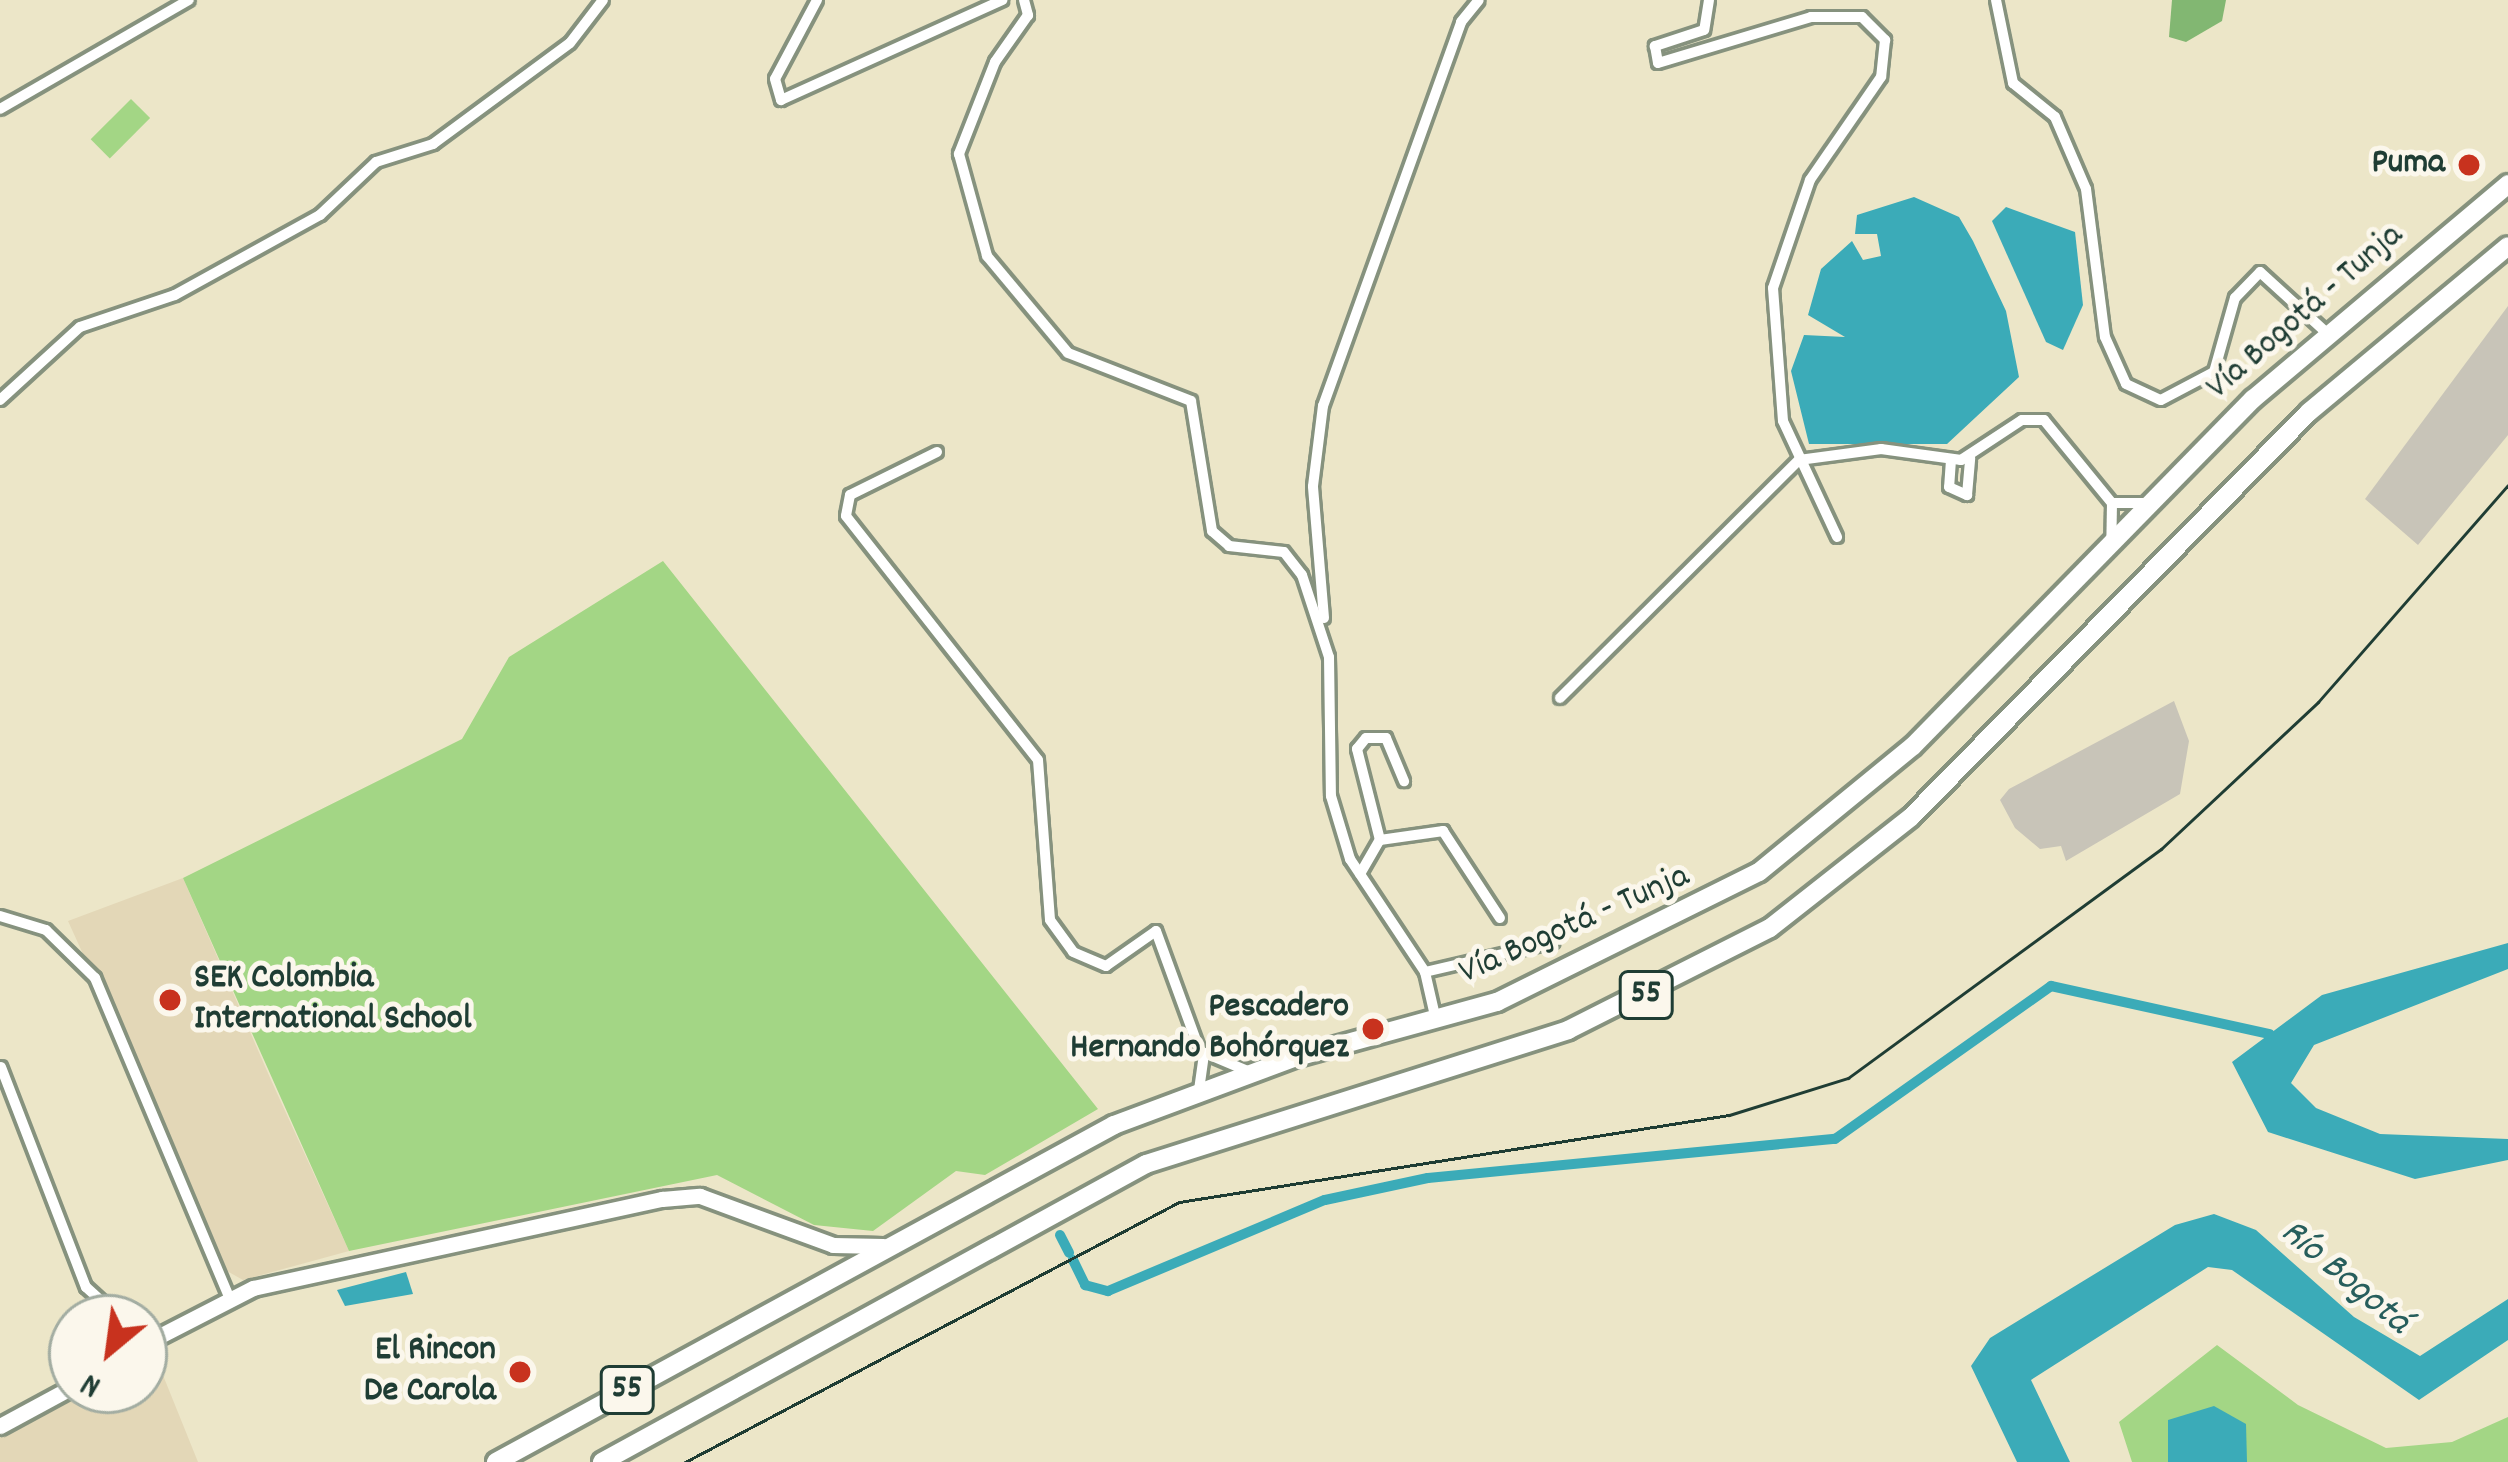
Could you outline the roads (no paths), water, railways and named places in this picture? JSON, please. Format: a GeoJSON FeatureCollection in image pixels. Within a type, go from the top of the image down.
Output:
{"type":"FeatureCollection","features":[{"type":"Feature","properties":{"kind":"highway","name":"Vía Bogotá - Tunja"},"geometry":{"type":"LineString","coordinates":[[496,1462],[884,1246],[1199,1090],[1436,1022],[1607,956],[1759,872],[1913,746],[2148,503],[2328,334],[2508,184]]}},
{"type":"Feature","properties":{"kind":"highway","name":"Vía Bogotá - Tunja"},"geometry":{"type":"LineString","coordinates":[[602,1462],[1146,1163],[1568,1030],[1770,928],[1911,818],[2309,412],[2508,246]]}},
{"type":"Feature","properties":{"kind":"street"},"geometry":{"type":"LineString","coordinates":[[0,109],[189,0]]}},
{"type":"Feature","properties":{"kind":"street"},"geometry":{"type":"LineString","coordinates":[[0,400],[80,327],[175,295],[320,215],[376,163],[433,144],[570,43],[603,0]]}},
{"type":"Feature","properties":{"kind":"street"},"geometry":{"type":"LineString","coordinates":[[817,0],[775,79],[781,100],[1002,0]]}},
{"type":"Feature","properties":{"kind":"street"},"geometry":{"type":"LineString","coordinates":[[1024,0],[1028,15],[994,62],[959,154],[987,256],[1068,353],[1192,401],[1212,531],[1229,546],[1284,552],[1326,634]]}},
{"type":"Feature","properties":{"kind":"street"},"geometry":{"type":"LineString","coordinates":[[1436,1022],[1426,972],[1360,874],[1325,758],[1326,634],[1312,486],[1323,406],[1461,22],[1478,0]]}},
{"type":"Feature","properties":{"kind":"street"},"geometry":{"type":"LineString","coordinates":[[1709,0],[1704,30],[1655,46],[1658,63],[1845,13],[1885,40],[1881,77],[1810,180],[1773,288],[1776,389],[1799,460],[1837,537]]}},
{"type":"Feature","properties":{"kind":"street"},"geometry":{"type":"LineString","coordinates":[[1996,0],[2013,83],[2055,117],[2086,189],[2105,337],[2126,384],[2161,400],[2214,372],[2235,298],[2260,272],[2328,334]]}},
{"type":"Feature","properties":{"kind":"street"},"geometry":{"type":"LineString","coordinates":[[1560,698],[1799,460],[1864,449],[1951,460],[1970,458],[2022,420],[2044,420],[2111,503],[2111,542]]}},
{"type":"Feature","properties":{"kind":"street"},"geometry":{"type":"LineString","coordinates":[[937,452],[850,495],[846,516],[1038,760],[1042,878],[1060,940],[1112,966],[1156,931],[1204,1054],[1199,1090]]}},
{"type":"Feature","properties":{"kind":"street"},"geometry":{"type":"LineString","coordinates":[[1951,460],[1949,487],[1967,495],[1970,458]]}},
{"type":"Feature","properties":{"kind":"street"},"geometry":{"type":"LineString","coordinates":[[2111,503],[2148,503]]}},
{"type":"Feature","properties":{"kind":"street"},"geometry":{"type":"LineString","coordinates":[[1360,874],[1380,840],[1358,749],[1366,737],[1386,738],[1404,781]]}},
{"type":"Feature","properties":{"kind":"street"},"geometry":{"type":"LineString","coordinates":[[1380,840],[1451,836],[1500,918]]}},
{"type":"Feature","properties":{"kind":"street"},"geometry":{"type":"LineString","coordinates":[[0,916],[46,930],[95,978],[228,1295]]}},
{"type":"Feature","properties":{"kind":"street"},"geometry":{"type":"LineString","coordinates":[[1426,972],[1554,942]]}},
{"type":"Feature","properties":{"kind":"street"},"geometry":{"type":"LineString","coordinates":[[1204,1054],[1250,1072]]}},
{"type":"Feature","properties":{"kind":"street"},"geometry":{"type":"LineString","coordinates":[[2,1066],[86,1287],[94,1294]]}},
{"type":"Feature","properties":{"kind":"street"},"geometry":{"type":"LineString","coordinates":[[168,1330],[228,1295],[682,1196],[833,1245],[884,1246]]}},
{"type":"Feature","properties":{"kind":"street"},"geometry":{"type":"LineString","coordinates":[[0,1426],[48,1401]]}},
{"type":"Feature","properties":{"kind":"water"},"geometry":{"type":"Polygon","coordinates":[[[1914,197],[1959,217],[1973,241],[2006,311],[2019,377],[1947,444],[1809,444],[1791,371],[1804,335],[1845,337],[1808,315],[1821,269],[1852,241],[1863,260],[1881,256],[1877,234],[1855,234],[1857,215],[1914,197]]]}},
{"type":"Feature","properties":{"kind":"water"},"geometry":{"type":"Polygon","coordinates":[[[2006,207],[2075,232],[2083,305],[2063,350],[2046,342],[1992,221],[2006,207]]]}},
{"type":"Feature","properties":{"kind":"water"},"geometry":{"type":"Polygon","coordinates":[[[2508,943],[2508,969],[2314,1045],[2291,1083],[2316,1108],[2380,1134],[2508,1139],[2508,1160],[2415,1179],[2268,1132],[2232,1062],[2322,995],[2508,943]]]}},
{"type":"Feature","properties":{"kind":"water"},"geometry":{"type":"Polygon","coordinates":[[[2214,1214],[2256,1230],[2354,1317],[2420,1356],[2508,1299],[2508,1340],[2419,1400],[2232,1270],[2208,1267],[2031,1380],[2070,1462],[2017,1462],[1971,1366],[1990,1338],[2175,1225],[2214,1214]]]}},
{"type":"Feature","properties":{"kind":"water"},"geometry":{"type":"Polygon","coordinates":[[[406,1272],[413,1294],[345,1306],[337,1290],[406,1272]]]}},
{"type":"Feature","properties":{"kind":"water"},"geometry":{"type":"Polygon","coordinates":[[[2214,1406],[2246,1424],[2247,1462],[2168,1462],[2168,1420],[2214,1406]]]}},
{"type":"Feature","properties":{"kind":"waterway"},"geometry":{"type":"LineString","coordinates":[[1073,1260],[1085,1285],[1108,1291],[1325,1200],[1428,1178],[1835,1139],[2051,986],[2270,1034]]}},
{"type":"Feature","properties":{"kind":"waterway"},"geometry":{"type":"LineString","coordinates":[[1060,1235],[1069,1253]]}},
{"type":"Feature","properties":{"kind":"railway"},"geometry":{"type":"LineString","coordinates":[[685,1462],[1179,1202],[1729,1115],[1848,1078],[2161,849],[2318,702],[2508,485]]}},
{"type":"Feature","properties":{"kind":"place","name":"Puma"},"geometry":{"type":"Point","coordinates":[2469,165]}},
{"type":"Feature","properties":{"kind":"place","name":"SEK Colombia International School"},"geometry":{"type":"Point","coordinates":[170,1000]}},
{"type":"Feature","properties":{"kind":"place","name":"Pescadero Hernando Bohórquez"},"geometry":{"type":"Point","coordinates":[1373,1029]}},
{"type":"Feature","properties":{"kind":"place","name":"El Rincon De Carola"},"geometry":{"type":"Point","coordinates":[520,1372]}},
{"type":"Feature","properties":{"kind":"water label","name":"Río Bogotá"},"geometry":{"type":"Point","coordinates":[2344,1279]}}]}
